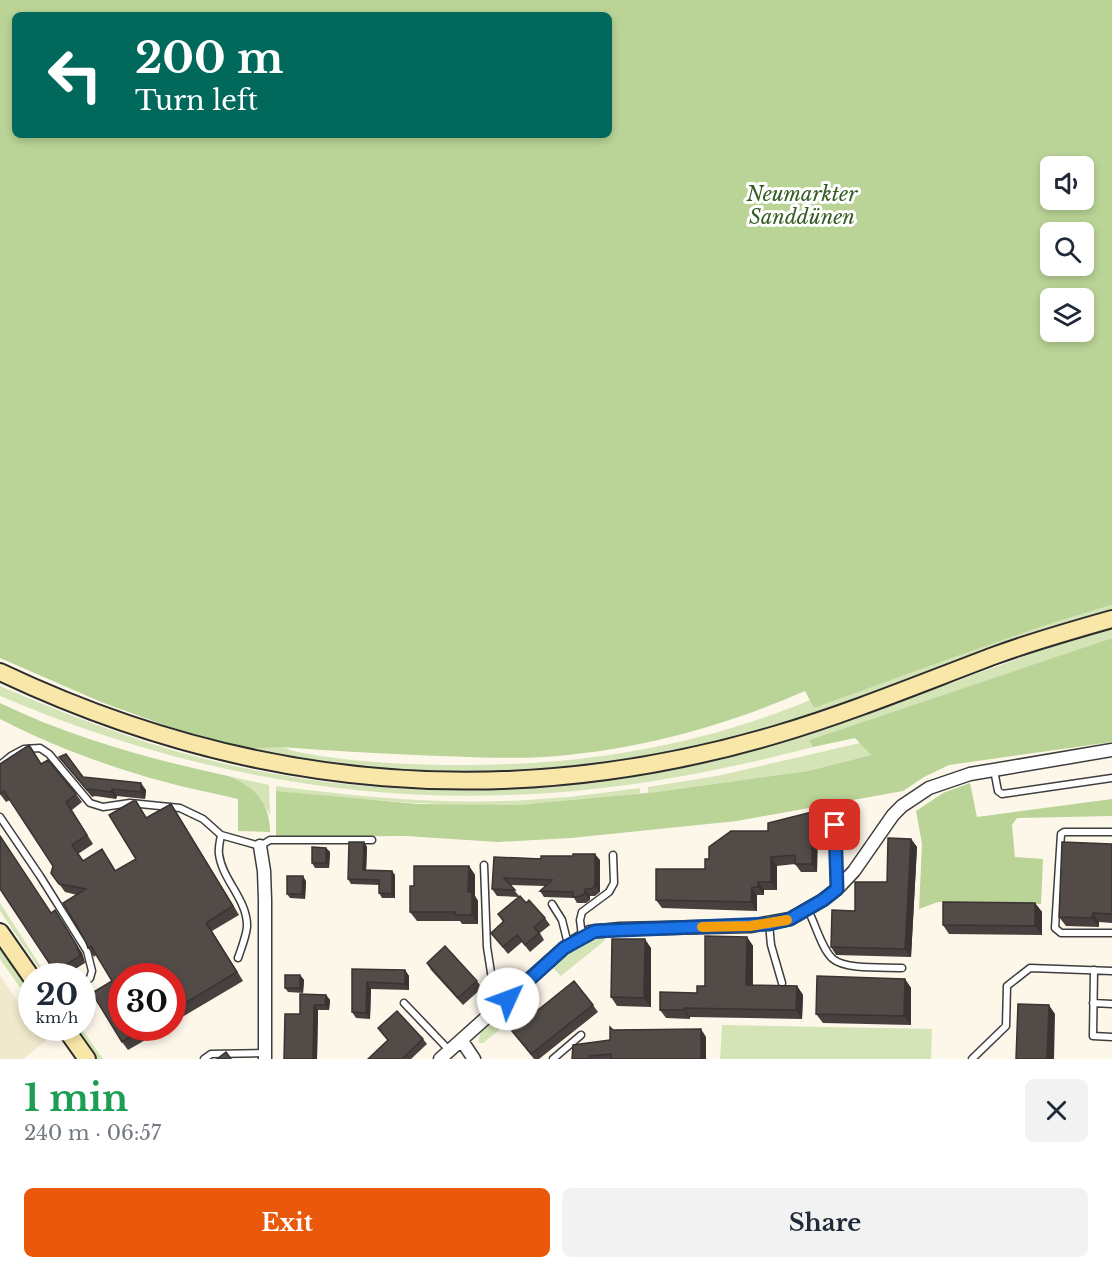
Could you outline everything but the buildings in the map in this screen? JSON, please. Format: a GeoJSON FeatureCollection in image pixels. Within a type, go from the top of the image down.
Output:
{"type":"FeatureCollection","features":[{"type":"Feature","properties":{"kind":"main road"},"geometry":{"type":"LineString","coordinates":[[0,672],[63,701],[120,722],[173,739],[251,759],[322,771],[379,777],[452,781],[525,780],[620,770],[729,748],[781,733],[999,654],[1112,618]]}},
{"type":"Feature","properties":{"kind":"main road"},"geometry":{"type":"LineString","coordinates":[[0,932],[22,963]]}},
{"type":"Feature","properties":{"kind":"main road"},"geometry":{"type":"LineString","coordinates":[[74,1041],[87,1059]]}},
{"type":"Feature","properties":{"kind":"street"},"geometry":{"type":"LineString","coordinates":[[445,1055],[568,944],[582,936],[599,930],[769,924],[790,919],[808,910],[837,889],[855,871],[893,815],[909,801],[938,783],[993,769],[1112,750]]}},
{"type":"Feature","properties":{"kind":"street"},"geometry":{"type":"LineString","coordinates":[[260,846],[265,891],[265,1056]]}},
{"type":"Feature","properties":{"kind":"street"},"geometry":{"type":"LineString","coordinates":[[462,1041],[474,1059]]}},
{"type":"Feature","properties":{"kind":"lane"},"geometry":{"type":"LineString","coordinates":[[0,765],[24,749],[40,748],[49,754],[90,803],[102,807],[130,803],[180,808],[203,819],[221,835],[260,846],[270,840],[372,840]]}},
{"type":"Feature","properties":{"kind":"lane"},"geometry":{"type":"LineString","coordinates":[[993,769],[998,791],[1002,794],[1112,778]]}},
{"type":"Feature","properties":{"kind":"lane"},"geometry":{"type":"LineString","coordinates":[[0,817],[87,951],[90,963]]}},
{"type":"Feature","properties":{"kind":"lane"},"geometry":{"type":"LineString","coordinates":[[835,825],[837,889]]}},
{"type":"Feature","properties":{"kind":"lane"},"geometry":{"type":"LineString","coordinates":[[1112,832],[1064,832],[1061,834],[1055,928],[1061,933],[1112,933]]}},
{"type":"Feature","properties":{"kind":"lane"},"geometry":{"type":"LineString","coordinates":[[221,835],[219,854],[246,916],[247,928],[238,958]]}},
{"type":"Feature","properties":{"kind":"lane"},"geometry":{"type":"LineString","coordinates":[[582,936],[580,920],[582,912],[609,892],[614,883],[613,855]]}},
{"type":"Feature","properties":{"kind":"lane"},"geometry":{"type":"LineString","coordinates":[[484,865],[487,947],[492,979],[508,999]]}},
{"type":"Feature","properties":{"kind":"lane"},"geometry":{"type":"LineString","coordinates":[[552,904],[562,920],[568,944]]}},
{"type":"Feature","properties":{"kind":"lane"},"geometry":{"type":"LineString","coordinates":[[808,910],[832,959],[859,966],[902,968]]}},
{"type":"Feature","properties":{"kind":"lane"},"geometry":{"type":"LineString","coordinates":[[769,924],[771,945],[782,983]]}},
{"type":"Feature","properties":{"kind":"lane"},"geometry":{"type":"LineString","coordinates":[[972,1059],[1006,1026],[1007,986],[1030,968],[1112,971]]}},
{"type":"Feature","properties":{"kind":"lane"},"geometry":{"type":"LineString","coordinates":[[1094,970],[1093,1036],[1112,1037]]}},
{"type":"Feature","properties":{"kind":"lane"},"geometry":{"type":"LineString","coordinates":[[404,1003],[445,1055]]}},
{"type":"Feature","properties":{"kind":"lane"},"geometry":{"type":"LineString","coordinates":[[1093,1004],[1112,1004]]}},
{"type":"Feature","properties":{"kind":"lane"},"geometry":{"type":"LineString","coordinates":[[553,1059],[581,1035]]}},
{"type":"Feature","properties":{"kind":"lane"},"geometry":{"type":"LineString","coordinates":[[204,1059],[211,1054],[265,1056]]}},
{"type":"Feature","properties":{"kind":"shaded area"},"geometry":{"type":"Polygon","coordinates":[[[0,975],[18,1002],[18,1041],[46,1041],[23,1059],[0,1059],[0,975]]]}},
{"type":"Feature","properties":{"kind":"green space","name":"Neumarkter Sanddünen"},"geometry":{"type":"Polygon","coordinates":[[[0,0],[1112,0],[1112,605],[999,641],[814,708],[805,691],[742,716],[678,735],[578,754],[505,758],[280,747],[244,749],[167,726],[101,702],[0,658],[0,0]]]}},
{"type":"Feature","properties":{"kind":"green space"},"geometry":{"type":"Polygon","coordinates":[[[1112,605],[1112,609],[1064,624],[826,710],[730,738],[638,757],[545,768],[450,771],[356,766],[244,749],[277,746],[298,752],[343,759],[444,765],[551,762],[603,756],[707,735],[810,700],[814,708],[999,641],[1112,605]]]}},
{"type":"Feature","properties":{"kind":"green space"},"geometry":{"type":"Polygon","coordinates":[[[1112,628],[1112,638],[809,740],[813,747],[662,780],[547,793],[443,796],[378,792],[313,785],[248,774],[122,741],[0,696],[0,686],[80,719],[162,747],[232,765],[304,779],[377,787],[450,790],[524,789],[597,782],[669,770],[740,754],[834,725],[1112,628]]]}},
{"type":"Feature","properties":{"kind":"green space"},"geometry":{"type":"Polygon","coordinates":[[[1112,638],[1112,742],[949,765],[924,777],[903,791],[737,821],[571,838],[498,842],[405,836],[276,837],[276,791],[418,804],[520,805],[656,792],[808,771],[871,755],[855,738],[813,747],[809,740],[1112,638]]]}},
{"type":"Feature","properties":{"kind":"green space"},"geometry":{"type":"Polygon","coordinates":[[[0,703],[83,737],[141,755],[238,780],[253,791],[264,804],[270,832],[238,831],[238,799],[147,777],[66,749],[0,719],[0,703]]]}},
{"type":"Feature","properties":{"kind":"green space"},"geometry":{"type":"Polygon","coordinates":[[[860,743],[871,755],[808,771],[648,793],[648,787],[717,776],[860,743]]]}},
{"type":"Feature","properties":{"kind":"green space"},"geometry":{"type":"Polygon","coordinates":[[[228,776],[269,785],[270,815],[261,799],[228,776]]]}},
{"type":"Feature","properties":{"kind":"green space"},"geometry":{"type":"Polygon","coordinates":[[[970,783],[977,817],[1112,799],[1112,816],[1017,818],[1012,825],[1015,857],[1043,859],[1041,904],[938,902],[919,909],[922,844],[916,811],[943,793],[970,783]]]}},
{"type":"Feature","properties":{"kind":"green space"},"geometry":{"type":"Polygon","coordinates":[[[276,786],[338,794],[433,801],[541,799],[640,788],[640,793],[533,804],[457,805],[276,791],[276,786]]]}},
{"type":"Feature","properties":{"kind":"green space"},"geometry":{"type":"Polygon","coordinates":[[[0,903],[39,963],[35,963],[0,911],[0,903]]]}},
{"type":"Feature","properties":{"kind":"green space"},"geometry":{"type":"Polygon","coordinates":[[[607,937],[561,976],[553,968],[578,948],[607,937]]]}},
{"type":"Feature","properties":{"kind":"green space"},"geometry":{"type":"Polygon","coordinates":[[[0,945],[18,972],[18,985],[0,959],[0,945]]]}},
{"type":"Feature","properties":{"kind":"green space"},"geometry":{"type":"Polygon","coordinates":[[[506,1011],[513,1019],[483,1043],[479,1043],[484,1028],[506,1011]]]}},
{"type":"Feature","properties":{"kind":"green space"},"geometry":{"type":"Polygon","coordinates":[[[722,1025],[932,1029],[931,1059],[720,1059],[722,1025]]]}},
{"type":"Feature","properties":{"kind":"green space"},"geometry":{"type":"Polygon","coordinates":[[[82,1041],[90,1041],[103,1059],[95,1059],[82,1041]]]}},
{"type":"Feature","properties":{"kind":"slow traffic"},"geometry":{"type":"LineString","coordinates":[[702,927],[750,926],[787,920]]}},
{"type":"Feature","properties":{"kind":"route"},"geometry":{"type":"LineString","coordinates":[[508,999],[564,948],[582,936],[595,931],[750,926],[790,919],[808,910],[837,889],[835,825]]}}]}
